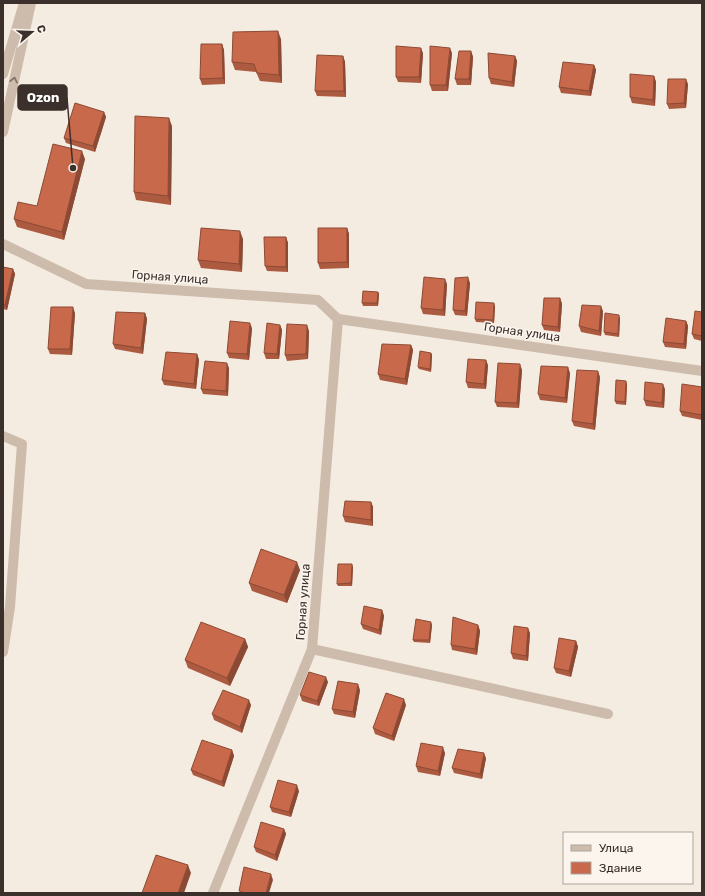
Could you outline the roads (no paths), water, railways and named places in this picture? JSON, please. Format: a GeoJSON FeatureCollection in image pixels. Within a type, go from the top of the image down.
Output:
{"type":"FeatureCollection","features":[{"type":"Feature","properties":{"kind":"street"},"geometry":{"type":"LineString","coordinates":[[3,74],[24,3]]}},
{"type":"Feature","properties":{"kind":"street"},"geometry":{"type":"LineString","coordinates":[[3,132],[31,3]]}},
{"type":"Feature","properties":{"kind":"street","name":"Горная улица"},"geometry":{"type":"LineString","coordinates":[[3,244],[86,284],[318,300],[338,319],[702,371]]}},
{"type":"Feature","properties":{"kind":"street","name":"Горная улица"},"geometry":{"type":"LineString","coordinates":[[213,893],[312,648],[338,319]]}},
{"type":"Feature","properties":{"kind":"street"},"geometry":{"type":"LineString","coordinates":[[3,436],[22,444],[10,607],[3,652]]}},
{"type":"Feature","properties":{"kind":"street","name":"Горная улица"},"geometry":{"type":"LineString","coordinates":[[312,648],[608,714]]}},
{"type":"Feature","properties":{"kind":"place","name":"Ozon"},"geometry":{"type":"Point","coordinates":[73,168]}}]}
